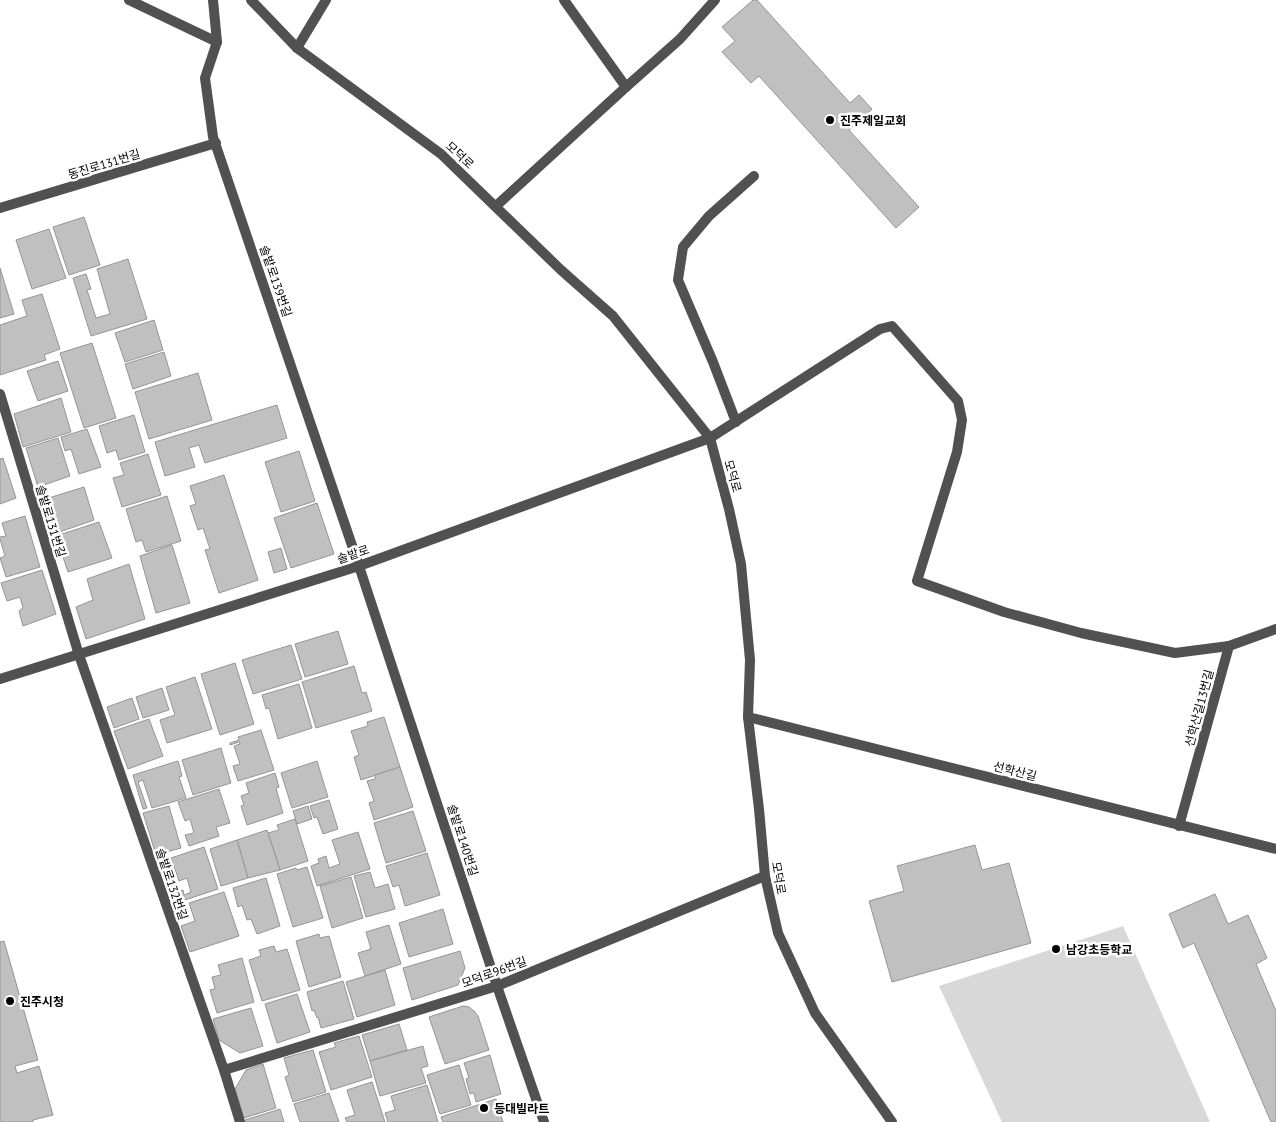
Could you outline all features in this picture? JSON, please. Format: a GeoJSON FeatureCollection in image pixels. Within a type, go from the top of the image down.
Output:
{"type":"FeatureCollection","features":[{"type":"Feature","properties":{"kind":"street"},"geometry":{"type":"LineString","coordinates":[[129,0],[217,42]]}},
{"type":"Feature","properties":{"kind":"street","name":"솔밭로139번길"},"geometry":{"type":"LineString","coordinates":[[213,0],[217,42],[205,78],[213,137],[360,566]]}},
{"type":"Feature","properties":{"kind":"street","name":"모덕로"},"geometry":{"type":"LineString","coordinates":[[251,0],[297,48],[441,154],[613,316],[710,438],[741,564],[750,660],[748,717],[759,809],[764,876],[778,933],[816,1013],[892,1122]]}},
{"type":"Feature","properties":{"kind":"street"},"geometry":{"type":"LineString","coordinates":[[297,48],[326,0]]}},
{"type":"Feature","properties":{"kind":"street"},"geometry":{"type":"LineString","coordinates":[[564,0],[626,86]]}},
{"type":"Feature","properties":{"kind":"street"},"geometry":{"type":"LineString","coordinates":[[496,206],[626,86],[680,40],[715,0]]}},
{"type":"Feature","properties":{"kind":"street","name":"동진로131번길"},"geometry":{"type":"LineString","coordinates":[[0,208],[216,143]]}},
{"type":"Feature","properties":{"kind":"street"},"geometry":{"type":"LineString","coordinates":[[736,422],[678,280],[683,247],[709,216],[754,176]]}},
{"type":"Feature","properties":{"kind":"street","name":"솔밭로"},"geometry":{"type":"LineString","coordinates":[[0,680],[360,566],[710,438],[880,329],[892,326],[958,401],[962,420],[957,452],[917,581],[1004,612],[1081,633],[1175,653],[1229,646]]}},
{"type":"Feature","properties":{"kind":"street","name":"솔밭로131번길"},"geometry":{"type":"LineString","coordinates":[[0,394],[79,655]]}},
{"type":"Feature","properties":{"kind":"street","name":"솔밭로140번길"},"geometry":{"type":"LineString","coordinates":[[360,566],[497,986],[544,1122]]}},
{"type":"Feature","properties":{"kind":"street"},"geometry":{"type":"LineString","coordinates":[[1229,646],[1276,629]]}},
{"type":"Feature","properties":{"kind":"street","name":"선학산길13번길"},"geometry":{"type":"LineString","coordinates":[[1179,826],[1229,646]]}},
{"type":"Feature","properties":{"kind":"street","name":"솔밭로132번길"},"geometry":{"type":"LineString","coordinates":[[79,655],[224,1070],[240,1122]]}},
{"type":"Feature","properties":{"kind":"street","name":"선학산길"},"geometry":{"type":"LineString","coordinates":[[748,717],[1276,849]]}},
{"type":"Feature","properties":{"kind":"street","name":"모덕로96번길"},"geometry":{"type":"LineString","coordinates":[[224,1070],[497,986],[764,876]]}},
{"type":"Feature","properties":{"kind":"shaded area"},"geometry":{"type":"Polygon","coordinates":[[[1123,926],[1210,1122],[1002,1122],[939,986],[1123,926]]]}},
{"type":"Feature","properties":{"kind":"building","name":"진주제일교회"},"geometry":{"type":"Polygon","coordinates":[[[753,0],[757,0],[850,103],[859,95],[872,109],[849,130],[919,207],[896,228],[759,76],[751,83],[722,52],[735,41],[722,27],[753,0]]]}},
{"type":"Feature","properties":{"kind":"building"},"geometry":{"type":"Polygon","coordinates":[[[84,217],[100,265],[69,275],[53,227],[84,217]]]}},
{"type":"Feature","properties":{"kind":"building"},"geometry":{"type":"Polygon","coordinates":[[[49,229],[66,278],[32,289],[16,240],[49,229]]]}},
{"type":"Feature","properties":{"kind":"building"},"geometry":{"type":"Polygon","coordinates":[[[128,259],[147,319],[91,336],[73,278],[86,274],[91,289],[87,290],[96,318],[110,314],[97,269],[128,259]]]}},
{"type":"Feature","properties":{"kind":"building"},"geometry":{"type":"Polygon","coordinates":[[[0,268],[14,314],[0,318],[0,268]]]}},
{"type":"Feature","properties":{"kind":"building"},"geometry":{"type":"Polygon","coordinates":[[[42,294],[60,349],[44,355],[46,360],[0,375],[0,325],[27,316],[22,300],[42,294]]]}},
{"type":"Feature","properties":{"kind":"building"},"geometry":{"type":"Polygon","coordinates":[[[154,320],[163,350],[125,362],[115,333],[154,320]]]}},
{"type":"Feature","properties":{"kind":"building"},"geometry":{"type":"Polygon","coordinates":[[[92,343],[116,418],[84,428],[60,353],[92,343]]]}},
{"type":"Feature","properties":{"kind":"building"},"geometry":{"type":"Polygon","coordinates":[[[164,352],[171,376],[133,389],[125,364],[164,352]]]}},
{"type":"Feature","properties":{"kind":"building"},"geometry":{"type":"Polygon","coordinates":[[[58,361],[68,391],[38,401],[27,371],[58,361]]]}},
{"type":"Feature","properties":{"kind":"building"},"geometry":{"type":"Polygon","coordinates":[[[198,373],[212,420],[149,439],[135,392],[198,373]]]}},
{"type":"Feature","properties":{"kind":"building"},"geometry":{"type":"Polygon","coordinates":[[[61,398],[71,432],[23,447],[14,414],[61,398]]]}},
{"type":"Feature","properties":{"kind":"building"},"geometry":{"type":"Polygon","coordinates":[[[277,405],[287,438],[205,463],[199,445],[189,448],[195,467],[165,476],[155,442],[277,405]]]}},
{"type":"Feature","properties":{"kind":"building"},"geometry":{"type":"Polygon","coordinates":[[[134,415],[145,452],[119,460],[116,450],[107,453],[99,426],[134,415]]]}},
{"type":"Feature","properties":{"kind":"building"},"geometry":{"type":"Polygon","coordinates":[[[87,429],[101,467],[79,474],[71,449],[65,451],[61,437],[87,429]]]}},
{"type":"Feature","properties":{"kind":"building"},"geometry":{"type":"Polygon","coordinates":[[[58,438],[70,476],[38,487],[26,448],[58,438]]]}},
{"type":"Feature","properties":{"kind":"building"},"geometry":{"type":"Polygon","coordinates":[[[299,451],[315,501],[281,512],[265,462],[299,451]]]}},
{"type":"Feature","properties":{"kind":"building"},"geometry":{"type":"Polygon","coordinates":[[[148,454],[161,495],[122,507],[113,478],[124,475],[120,463],[148,454]]]}},
{"type":"Feature","properties":{"kind":"building"},"geometry":{"type":"Polygon","coordinates":[[[3,458],[16,498],[0,504],[0,459],[3,458]]]}},
{"type":"Feature","properties":{"kind":"building"},"geometry":{"type":"Polygon","coordinates":[[[224,475],[258,580],[219,593],[205,550],[210,549],[203,528],[198,530],[190,506],[196,504],[190,486],[224,475]]]}},
{"type":"Feature","properties":{"kind":"building"},"geometry":{"type":"Polygon","coordinates":[[[84,487],[94,520],[51,535],[42,500],[84,487]]]}},
{"type":"Feature","properties":{"kind":"building"},"geometry":{"type":"Polygon","coordinates":[[[167,496],[181,541],[146,552],[142,540],[136,542],[126,509],[167,496]]]}},
{"type":"Feature","properties":{"kind":"building"},"geometry":{"type":"Polygon","coordinates":[[[317,503],[334,554],[291,568],[274,518],[317,503]]]}},
{"type":"Feature","properties":{"kind":"building"},"geometry":{"type":"Polygon","coordinates":[[[25,516],[40,567],[6,577],[0,558],[5,556],[0,539],[0,537],[6,536],[2,523],[25,516]]]}},
{"type":"Feature","properties":{"kind":"building"},"geometry":{"type":"Polygon","coordinates":[[[99,522],[112,558],[68,572],[56,536],[99,522]]]}},
{"type":"Feature","properties":{"kind":"building"},"geometry":{"type":"Polygon","coordinates":[[[172,545],[190,603],[156,613],[140,556],[172,545]]]}},
{"type":"Feature","properties":{"kind":"building"},"geometry":{"type":"Polygon","coordinates":[[[281,548],[287,569],[274,573],[268,552],[281,548]]]}},
{"type":"Feature","properties":{"kind":"building"},"geometry":{"type":"Polygon","coordinates":[[[129,564],[145,619],[86,639],[76,607],[93,600],[87,579],[129,564]]]}},
{"type":"Feature","properties":{"kind":"building"},"geometry":{"type":"Polygon","coordinates":[[[42,570],[56,614],[23,626],[19,611],[23,608],[20,597],[7,601],[1,583],[42,570]]]}},
{"type":"Feature","properties":{"kind":"building"},"geometry":{"type":"Polygon","coordinates":[[[338,631],[348,664],[305,677],[295,644],[338,631]]]}},
{"type":"Feature","properties":{"kind":"building"},"geometry":{"type":"Polygon","coordinates":[[[291,645],[302,679],[253,694],[242,660],[291,645]]]}},
{"type":"Feature","properties":{"kind":"building"},"geometry":{"type":"Polygon","coordinates":[[[235,663],[254,724],[220,735],[201,674],[235,663]]]}},
{"type":"Feature","properties":{"kind":"building"},"geometry":{"type":"Polygon","coordinates":[[[354,666],[362,693],[366,692],[372,711],[316,728],[302,682],[354,666]]]}},
{"type":"Feature","properties":{"kind":"building"},"geometry":{"type":"Polygon","coordinates":[[[195,677],[212,729],[167,743],[160,720],[175,715],[166,687],[195,677]]]}},
{"type":"Feature","properties":{"kind":"building"},"geometry":{"type":"Polygon","coordinates":[[[299,684],[312,728],[278,739],[269,708],[266,709],[262,695],[299,684]]]}},
{"type":"Feature","properties":{"kind":"building"},"geometry":{"type":"Polygon","coordinates":[[[162,688],[169,710],[143,718],[136,697],[162,688]]]}},
{"type":"Feature","properties":{"kind":"building"},"geometry":{"type":"Polygon","coordinates":[[[132,698],[139,719],[114,728],[107,707],[132,698]]]}},
{"type":"Feature","properties":{"kind":"building"},"geometry":{"type":"Polygon","coordinates":[[[384,717],[400,767],[361,780],[354,757],[359,755],[351,731],[368,726],[367,722],[384,717]]]}},
{"type":"Feature","properties":{"kind":"building"},"geometry":{"type":"Polygon","coordinates":[[[149,719],[163,756],[128,769],[114,731],[149,719]]]}},
{"type":"Feature","properties":{"kind":"building"},"geometry":{"type":"Polygon","coordinates":[[[261,730],[274,770],[238,781],[233,766],[240,764],[234,746],[240,744],[239,742],[230,745],[230,743],[239,740],[238,737],[261,730]]]}},
{"type":"Feature","properties":{"kind":"building"},"geometry":{"type":"Polygon","coordinates":[[[221,748],[231,783],[193,795],[182,760],[221,748]]]}},
{"type":"Feature","properties":{"kind":"building"},"geometry":{"type":"Polygon","coordinates":[[[178,761],[182,776],[179,777],[186,798],[152,808],[143,780],[138,782],[147,808],[143,809],[133,775],[178,761]]]}},
{"type":"Feature","properties":{"kind":"building"},"geometry":{"type":"Polygon","coordinates":[[[317,761],[328,797],[292,808],[281,773],[317,761]]]}},
{"type":"Feature","properties":{"kind":"building"},"geometry":{"type":"Polygon","coordinates":[[[400,767],[413,807],[374,820],[369,803],[374,801],[367,781],[375,779],[375,775],[400,767]]]}},
{"type":"Feature","properties":{"kind":"building"},"geometry":{"type":"Polygon","coordinates":[[[275,773],[279,787],[276,788],[283,813],[247,825],[241,806],[244,805],[241,796],[249,793],[246,783],[275,773]]]}},
{"type":"Feature","properties":{"kind":"building"},"geometry":{"type":"Polygon","coordinates":[[[219,789],[230,823],[216,827],[219,836],[189,846],[185,835],[194,833],[190,819],[185,821],[178,802],[219,789]]]}},
{"type":"Feature","properties":{"kind":"building"},"geometry":{"type":"Polygon","coordinates":[[[329,800],[338,829],[323,834],[317,817],[314,818],[310,806],[329,800]]]}},
{"type":"Feature","properties":{"kind":"building"},"geometry":{"type":"Polygon","coordinates":[[[169,806],[181,848],[156,855],[143,813],[169,806]]]}},
{"type":"Feature","properties":{"kind":"building"},"geometry":{"type":"Polygon","coordinates":[[[308,806],[312,819],[297,824],[293,811],[308,806]]]}},
{"type":"Feature","properties":{"kind":"building"},"geometry":{"type":"Polygon","coordinates":[[[413,811],[426,851],[386,863],[374,823],[413,811]]]}},
{"type":"Feature","properties":{"kind":"building"},"geometry":{"type":"Polygon","coordinates":[[[295,819],[308,861],[280,870],[268,833],[279,830],[277,825],[295,819]]]}},
{"type":"Feature","properties":{"kind":"building"},"geometry":{"type":"Polygon","coordinates":[[[267,830],[280,870],[248,878],[237,840],[267,830]]]}},
{"type":"Feature","properties":{"kind":"building"},"geometry":{"type":"Polygon","coordinates":[[[358,832],[370,869],[317,886],[311,866],[319,863],[318,859],[326,856],[329,868],[340,864],[332,840],[358,832]]]}},
{"type":"Feature","properties":{"kind":"building"},"geometry":{"type":"Polygon","coordinates":[[[237,840],[248,878],[221,886],[210,849],[237,840]]]}},
{"type":"Feature","properties":{"kind":"building"},"geometry":{"type":"Polygon","coordinates":[[[975,845],[982,870],[1009,863],[1031,943],[892,982],[869,901],[904,891],[897,866],[975,845]]]}},
{"type":"Feature","properties":{"kind":"building"},"geometry":{"type":"Polygon","coordinates":[[[204,847],[218,889],[176,903],[169,884],[172,883],[175,893],[183,890],[184,895],[191,892],[187,878],[179,881],[171,858],[204,847]]]}},
{"type":"Feature","properties":{"kind":"building"},"geometry":{"type":"Polygon","coordinates":[[[427,853],[440,895],[405,906],[399,885],[393,887],[386,866],[427,853]]]}},
{"type":"Feature","properties":{"kind":"building"},"geometry":{"type":"Polygon","coordinates":[[[307,867],[323,918],[293,927],[277,874],[296,868],[297,870],[307,867]]]}},
{"type":"Feature","properties":{"kind":"building"},"geometry":{"type":"Polygon","coordinates":[[[370,872],[375,888],[388,884],[395,909],[366,917],[354,876],[370,872]]]}},
{"type":"Feature","properties":{"kind":"building"},"geometry":{"type":"Polygon","coordinates":[[[351,877],[363,918],[332,928],[320,886],[351,877]]]}},
{"type":"Feature","properties":{"kind":"building"},"geometry":{"type":"Polygon","coordinates":[[[266,878],[280,926],[257,934],[251,919],[247,920],[242,905],[238,907],[233,888],[266,878]]]}},
{"type":"Feature","properties":{"kind":"building"},"geometry":{"type":"Polygon","coordinates":[[[224,892],[239,936],[190,952],[181,926],[195,921],[189,903],[224,892]]]}},
{"type":"Feature","properties":{"kind":"building"},"geometry":{"type":"Polygon","coordinates":[[[1215,894],[1228,924],[1248,915],[1267,958],[1256,964],[1276,1011],[1276,1122],[1271,1122],[1194,943],[1183,948],[1169,914],[1215,894]]]}},
{"type":"Feature","properties":{"kind":"building"},"geometry":{"type":"Polygon","coordinates":[[[443,909],[453,944],[409,957],[399,923],[443,909]]]}},
{"type":"Feature","properties":{"kind":"building"},"geometry":{"type":"Polygon","coordinates":[[[389,925],[401,964],[365,976],[358,953],[371,949],[366,932],[389,925]]]}},
{"type":"Feature","properties":{"kind":"building"},"geometry":{"type":"Polygon","coordinates":[[[319,934],[320,938],[329,936],[341,977],[309,987],[296,941],[319,934]]]}},
{"type":"Feature","properties":{"kind":"building","name":"진주시청"},"geometry":{"type":"Polygon","coordinates":[[[4,941],[38,1060],[15,1066],[17,1073],[39,1066],[53,1115],[33,1120],[33,1122],[0,1122],[0,942],[4,941]]]}},
{"type":"Feature","properties":{"kind":"building"},"geometry":{"type":"Polygon","coordinates":[[[274,946],[276,952],[287,949],[300,990],[262,1001],[249,960],[261,956],[259,950],[274,946]]]}},
{"type":"Feature","properties":{"kind":"building"},"geometry":{"type":"Polygon","coordinates":[[[460,951],[465,968],[458,985],[412,1000],[403,968],[460,951]]]}},
{"type":"Feature","properties":{"kind":"building"},"geometry":{"type":"Polygon","coordinates":[[[242,958],[254,1002],[217,1013],[210,990],[215,989],[212,977],[221,975],[218,965],[242,958]]]}},
{"type":"Feature","properties":{"kind":"building"},"geometry":{"type":"Polygon","coordinates":[[[385,970],[395,1005],[357,1017],[346,982],[385,970]]]}},
{"type":"Feature","properties":{"kind":"building"},"geometry":{"type":"Polygon","coordinates":[[[343,981],[354,1019],[321,1028],[318,1017],[314,1010],[312,1011],[307,992],[343,981]]]}},
{"type":"Feature","properties":{"kind":"building"},"geometry":{"type":"Polygon","coordinates":[[[297,994],[310,1032],[277,1043],[265,1004],[297,994]]]}},
{"type":"Feature","properties":{"kind":"building"},"geometry":{"type":"Polygon","coordinates":[[[463,1006],[469,1007],[478,1016],[489,1050],[445,1064],[429,1017],[463,1006]]]}},
{"type":"Feature","properties":{"kind":"building"},"geometry":{"type":"Polygon","coordinates":[[[251,1008],[263,1046],[240,1053],[219,1040],[213,1019],[251,1008]]]}},
{"type":"Feature","properties":{"kind":"building"},"geometry":{"type":"Polygon","coordinates":[[[399,1024],[407,1050],[370,1061],[362,1035],[399,1024]]]}},
{"type":"Feature","properties":{"kind":"building"},"geometry":{"type":"Polygon","coordinates":[[[359,1036],[372,1077],[331,1090],[319,1052],[336,1047],[334,1043],[359,1036]]]}},
{"type":"Feature","properties":{"kind":"building"},"geometry":{"type":"Polygon","coordinates":[[[423,1046],[428,1066],[421,1068],[426,1083],[380,1096],[370,1061],[423,1046]]]}},
{"type":"Feature","properties":{"kind":"building"},"geometry":{"type":"Polygon","coordinates":[[[313,1050],[326,1092],[293,1102],[285,1077],[289,1075],[284,1058],[313,1050]]]}},
{"type":"Feature","properties":{"kind":"building"},"geometry":{"type":"Polygon","coordinates":[[[490,1055],[501,1094],[476,1102],[474,1093],[470,1094],[466,1079],[469,1078],[464,1063],[490,1055]]]}},
{"type":"Feature","properties":{"kind":"building"},"geometry":{"type":"Polygon","coordinates":[[[263,1064],[276,1108],[244,1118],[235,1089],[246,1070],[263,1064]]]}},
{"type":"Feature","properties":{"kind":"building"},"geometry":{"type":"Polygon","coordinates":[[[459,1065],[471,1105],[440,1114],[427,1075],[459,1065]]]}},
{"type":"Feature","properties":{"kind":"building"},"geometry":{"type":"Polygon","coordinates":[[[372,1082],[385,1122],[347,1122],[345,1118],[355,1115],[347,1090],[372,1082]]]}},
{"type":"Feature","properties":{"kind":"building"},"geometry":{"type":"Polygon","coordinates":[[[427,1085],[438,1122],[388,1122],[385,1113],[395,1110],[391,1096],[427,1085]]]}},
{"type":"Feature","properties":{"kind":"building"},"geometry":{"type":"Polygon","coordinates":[[[329,1093],[339,1122],[300,1122],[294,1104],[329,1093]]]}},
{"type":"Feature","properties":{"kind":"building","name":"등대빌라트"},"geometry":{"type":"Polygon","coordinates":[[[496,1099],[503,1122],[443,1122],[441,1117],[496,1099]]]}},
{"type":"Feature","properties":{"kind":"building"},"geometry":{"type":"Polygon","coordinates":[[[280,1109],[284,1122],[245,1122],[245,1120],[280,1109]]]}},
{"type":"Feature","properties":{"kind":"place","name":"진주제일교회"},"geometry":{"type":"Point","coordinates":[830,120]}},
{"type":"Feature","properties":{"kind":"place","name":"남강초등학교"},"geometry":{"type":"Point","coordinates":[1056,949]}},
{"type":"Feature","properties":{"kind":"place","name":"진주시청"},"geometry":{"type":"Point","coordinates":[10,1001]}},
{"type":"Feature","properties":{"kind":"place","name":"등대빌라트"},"geometry":{"type":"Point","coordinates":[484,1108]}}]}
